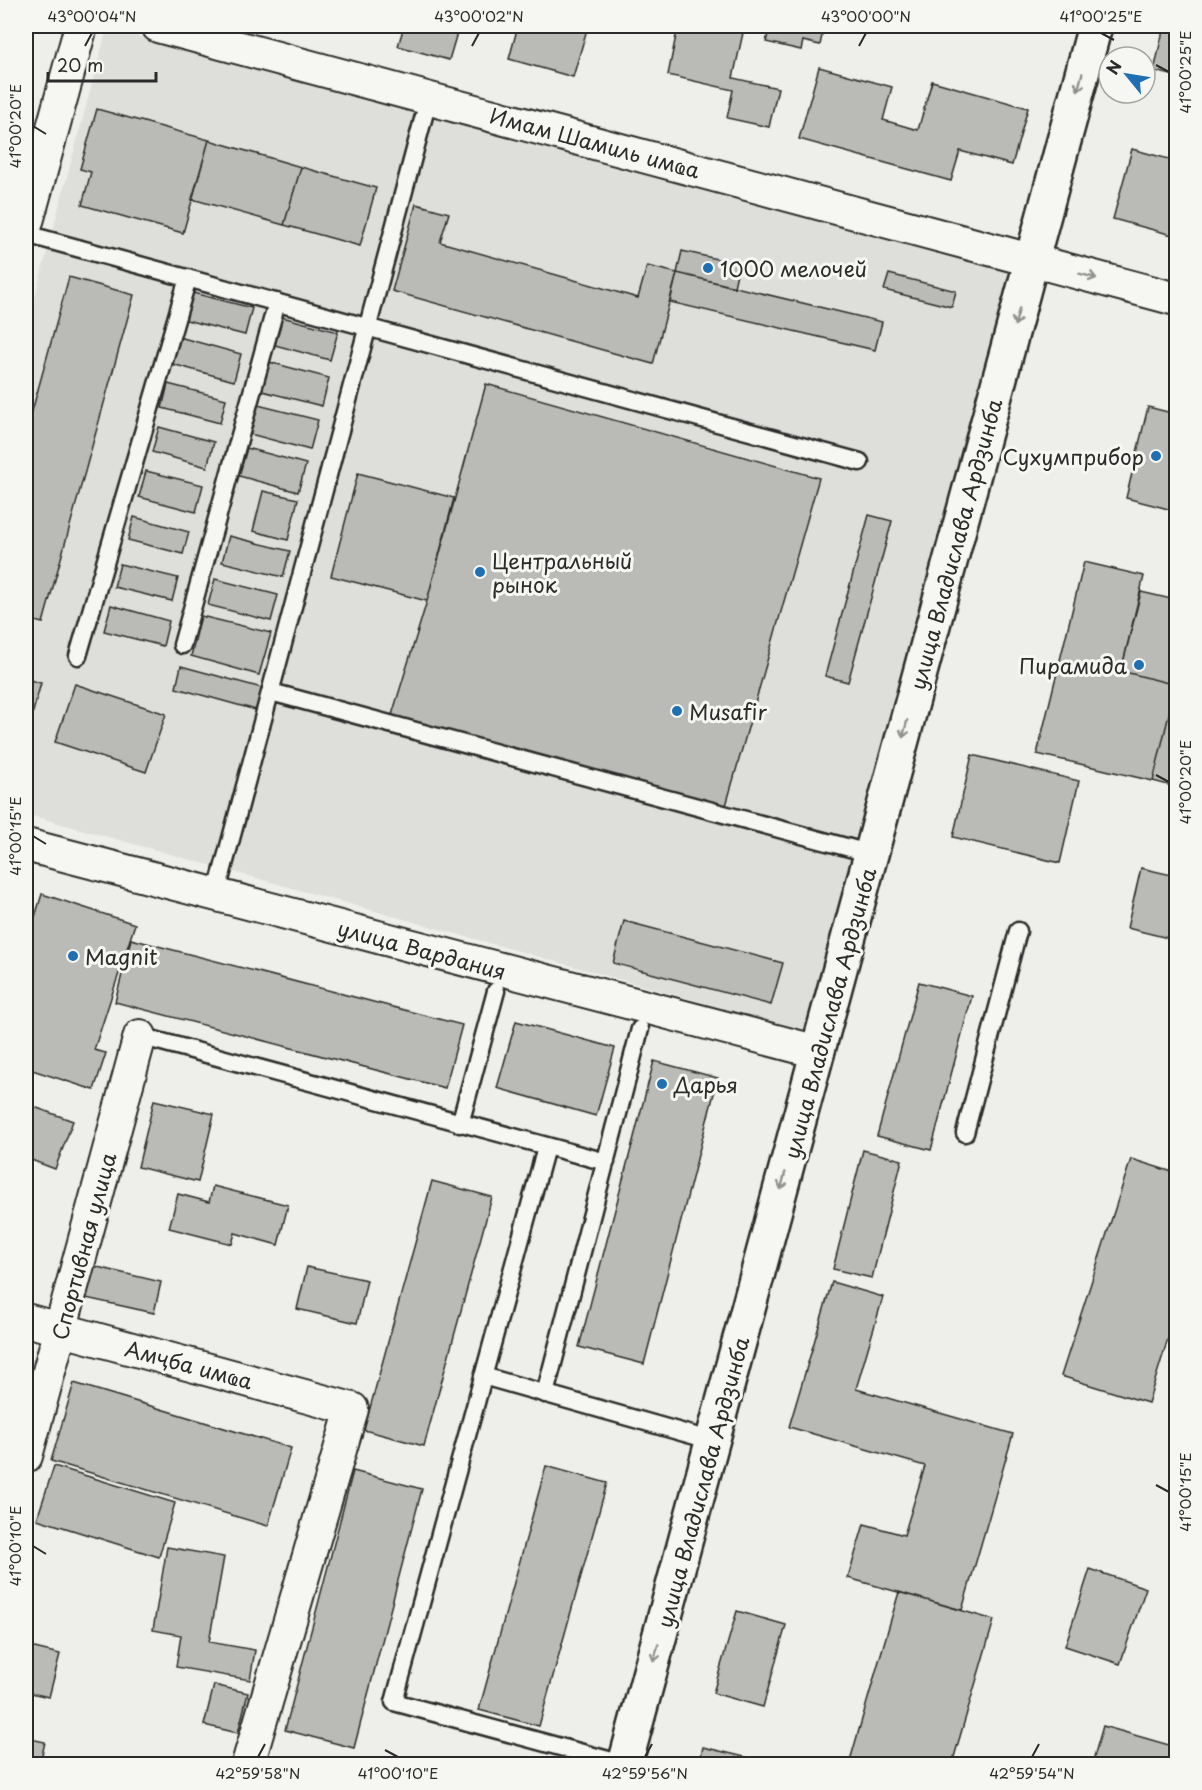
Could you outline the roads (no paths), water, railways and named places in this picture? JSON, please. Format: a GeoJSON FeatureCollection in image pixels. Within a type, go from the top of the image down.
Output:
{"type":"FeatureCollection","features":[{"type":"Feature","properties":{"kind":"main road","name":"улица Владислава Ардзинба"},"geometry":{"type":"LineString","coordinates":[[624,1764],[1095,26]]}},
{"type":"Feature","properties":{"kind":"street"},"geometry":{"type":"LineString","coordinates":[[26,225],[81,26]]}},
{"type":"Feature","properties":{"kind":"street","name":"Имам Шамиль имҩа"},"geometry":{"type":"LineString","coordinates":[[158,26],[1176,299]]}},
{"type":"Feature","properties":{"kind":"street","name":"улица Вардания"},"geometry":{"type":"LineString","coordinates":[[26,845],[818,1052]]}},
{"type":"Feature","properties":{"kind":"street","name":"Спортивная улица"},"geometry":{"type":"LineString","coordinates":[[26,1456],[140,1036]]}},
{"type":"Feature","properties":{"kind":"street","name":"Амҷба имҩа"},"geometry":{"type":"LineString","coordinates":[[26,1320],[352,1409],[248,1764]]}},
{"type":"Feature","properties":{"kind":"lane"},"geometry":{"type":"LineString","coordinates":[[216,896],[429,97]]}},
{"type":"Feature","properties":{"kind":"lane"},"geometry":{"type":"LineString","coordinates":[[26,234],[860,462]]}},
{"type":"Feature","properties":{"kind":"lane"},"geometry":{"type":"LineString","coordinates":[[78,656],[188,278]]}},
{"type":"Feature","properties":{"kind":"lane"},"geometry":{"type":"LineString","coordinates":[[182,645],[277,302]]}},
{"type":"Feature","properties":{"kind":"lane"},"geometry":{"type":"LineString","coordinates":[[271,692],[872,854]]}},
{"type":"Feature","properties":{"kind":"lane"},"geometry":{"type":"LineString","coordinates":[[965,1133],[1018,931]]}},
{"type":"Feature","properties":{"kind":"lane"},"geometry":{"type":"LineString","coordinates":[[460,1124],[496,991]]}},
{"type":"Feature","properties":{"kind":"lane"},"geometry":{"type":"LineString","coordinates":[[545,1394],[640,1029]]}},
{"type":"Feature","properties":{"kind":"lane"},"geometry":{"type":"LineString","coordinates":[[140,1036],[606,1162]]}},
{"type":"Feature","properties":{"kind":"lane"},"geometry":{"type":"LineString","coordinates":[[546,1147],[394,1702],[624,1764]]}},
{"type":"Feature","properties":{"kind":"lane"},"geometry":{"type":"LineString","coordinates":[[483,1376],[713,1440]]}},
{"type":"Feature","properties":{"kind":"place","name":"1000 мелочей"},"geometry":{"type":"Point","coordinates":[708,268]}},
{"type":"Feature","properties":{"kind":"place","name":"Сухумприбор"},"geometry":{"type":"Point","coordinates":[1156,456]}},
{"type":"Feature","properties":{"kind":"place","name":"Центральный рынок"},"geometry":{"type":"Point","coordinates":[480,572]}},
{"type":"Feature","properties":{"kind":"place","name":"Пирамида"},"geometry":{"type":"Point","coordinates":[1139,665]}},
{"type":"Feature","properties":{"kind":"place","name":"Musafir"},"geometry":{"type":"Point","coordinates":[677,711]}},
{"type":"Feature","properties":{"kind":"place","name":"Magnit"},"geometry":{"type":"Point","coordinates":[73,956]}},
{"type":"Feature","properties":{"kind":"place","name":"Дарья"},"geometry":{"type":"Point","coordinates":[662,1084]}}]}
